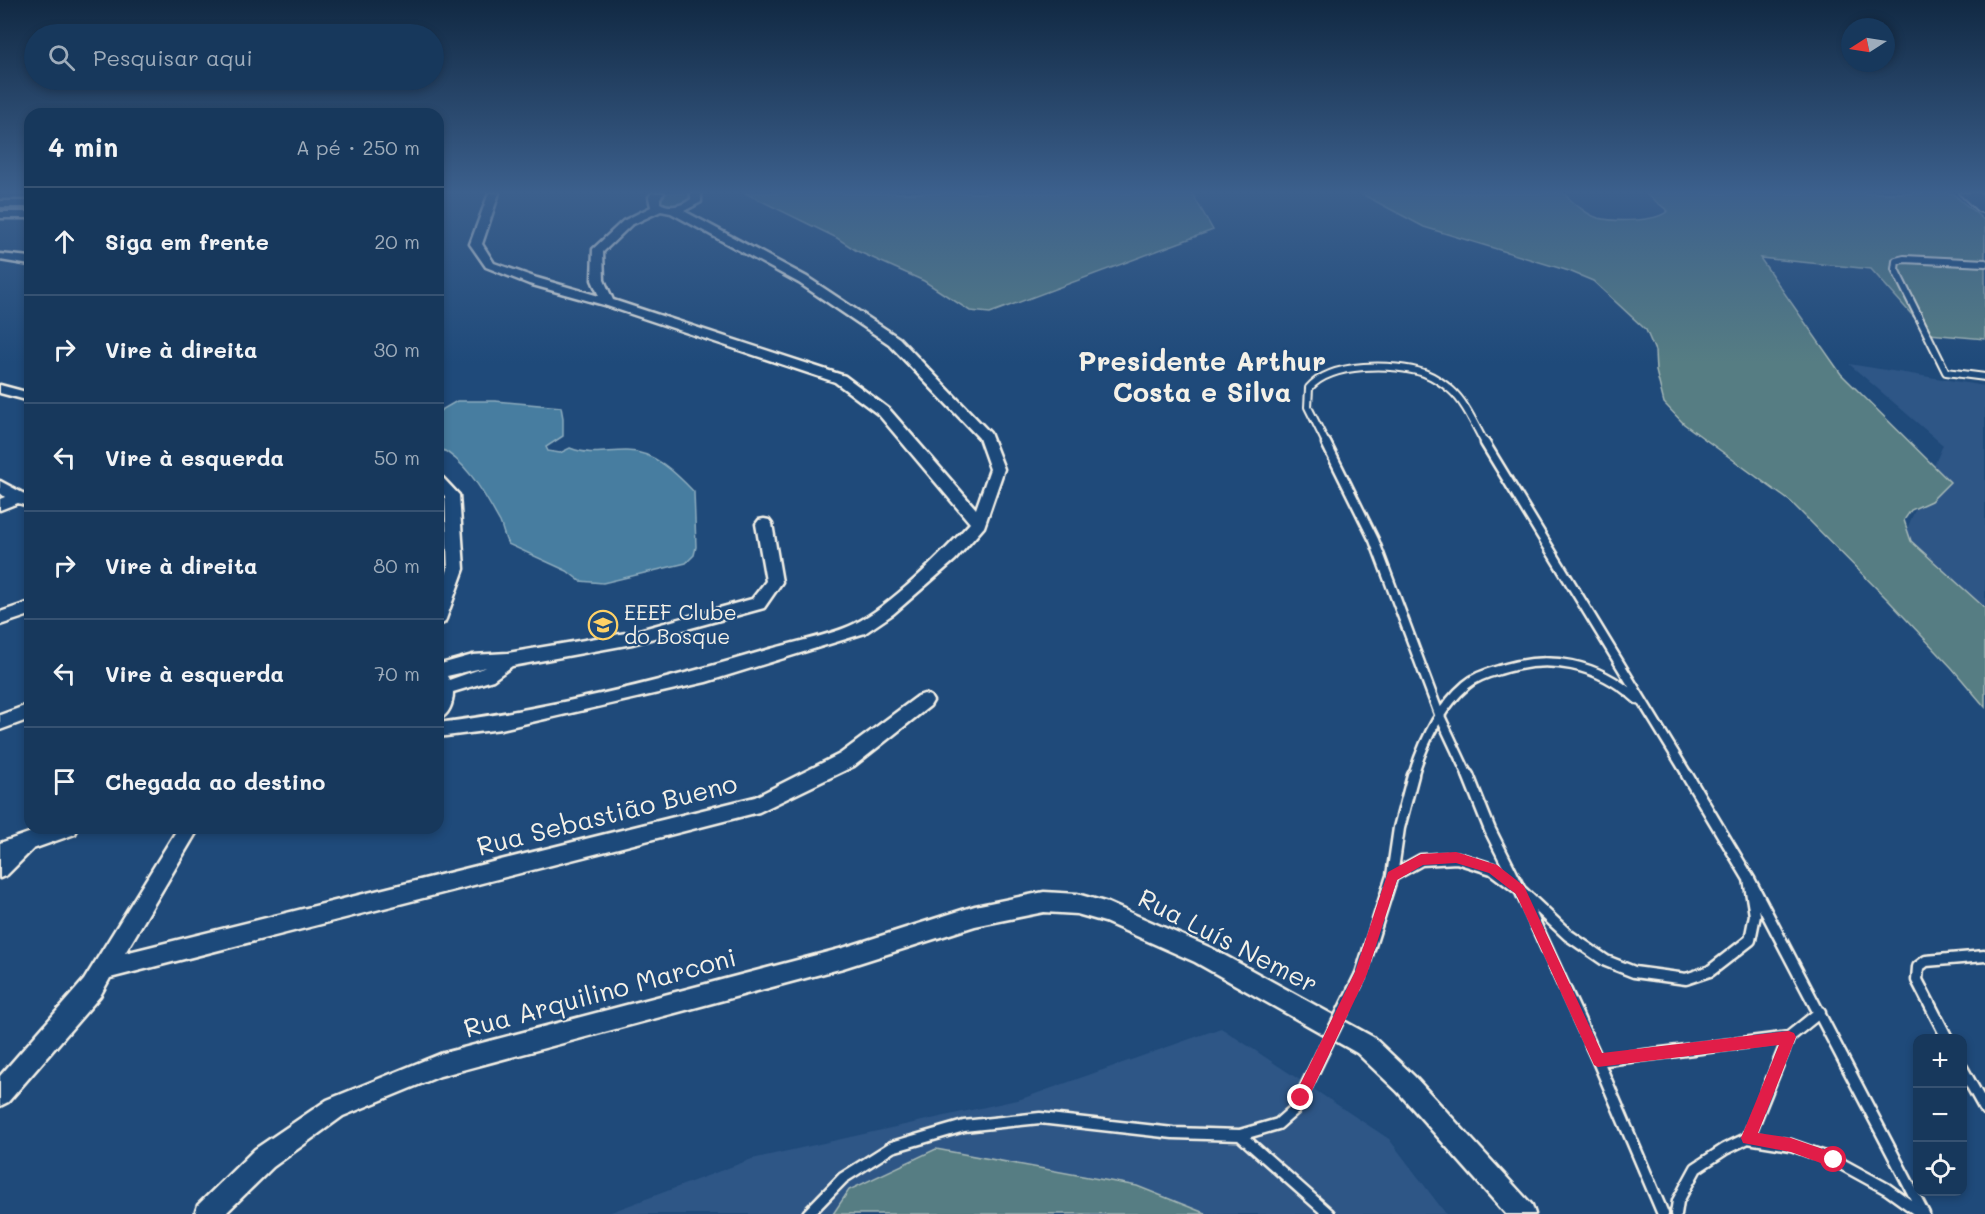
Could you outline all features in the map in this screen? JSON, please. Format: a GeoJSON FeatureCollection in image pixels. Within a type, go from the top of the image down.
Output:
{"type":"FeatureCollection","features":[{"type":"Feature","properties":{"kind":"street"},"geometry":{"type":"LineString","coordinates":[[480,250],[490,265],[840,379],[884,412],[979,523]]}},
{"type":"Feature","properties":{"kind":"street"},"geometry":{"type":"LineString","coordinates":[[597,250],[598,280],[608,302]]}},
{"type":"Feature","properties":{"kind":"street"},"geometry":{"type":"LineString","coordinates":[[444,729],[501,722],[706,675],[859,629],[887,610],[949,556],[979,523],[997,469],[986,436],[894,340],[803,280],[747,250]]}},
{"type":"Feature","properties":{"kind":"street"},"geometry":{"type":"LineString","coordinates":[[0,257],[24,260]]}},
{"type":"Feature","properties":{"kind":"street"},"geometry":{"type":"LineString","coordinates":[[0,389],[24,395]]}},
{"type":"Feature","properties":{"kind":"street"},"geometry":{"type":"LineString","coordinates":[[0,486],[24,500]]}},
{"type":"Feature","properties":{"kind":"street"},"geometry":{"type":"LineString","coordinates":[[444,488],[452,495],[456,569],[444,602]]}},
{"type":"Feature","properties":{"kind":"street"},"geometry":{"type":"LineString","coordinates":[[0,505],[24,500]]}},
{"type":"Feature","properties":{"kind":"street"},"geometry":{"type":"LineString","coordinates":[[444,679],[487,675],[508,660],[632,638],[758,604],[774,582],[764,524]]}},
{"type":"Feature","properties":{"kind":"street"},"geometry":{"type":"LineString","coordinates":[[0,619],[24,610]]}},
{"type":"Feature","properties":{"kind":"street","name":"Rua Sebastião Bueno"},"geometry":{"type":"LineString","coordinates":[[104,969],[759,804],[847,760],[924,701]]}},
{"type":"Feature","properties":{"kind":"street"},"geometry":{"type":"LineString","coordinates":[[0,723],[24,713]]}},
{"type":"Feature","properties":{"kind":"street"},"geometry":{"type":"LineString","coordinates":[[0,852],[37,834]]}},
{"type":"Feature","properties":{"kind":"street"},"geometry":{"type":"LineString","coordinates":[[0,869],[37,834]]}},
{"type":"Feature","properties":{"kind":"street"},"geometry":{"type":"LineString","coordinates":[[0,1094],[92,988],[185,834]]}},
{"type":"Feature","properties":{"kind":"street","name":"Rua Arquilino Marconi"},"geometry":{"type":"LineString","coordinates":[[207,1214],[264,1158],[335,1108],[440,1065],[843,958],[975,916],[1044,902]]}},
{"type":"Feature","properties":{"kind":"street","name":"Rua Luís Nemer"},"geometry":{"type":"LineString","coordinates":[[1044,902],[1077,904],[1108,913],[1203,954],[1365,1045],[1406,1084],[1523,1214]]}},
{"type":"Feature","properties":{"kind":"lane"},"geometry":{"type":"LineString","coordinates":[[1985,263],[1904,259],[1896,261],[1895,269],[1946,372],[1985,377]]}},
{"type":"Feature","properties":{"kind":"lane"},"geometry":{"type":"LineString","coordinates":[[1663,1214],[1598,1060],[1439,714],[1374,540],[1308,407],[1306,394],[1310,386],[1323,377],[1368,368],[1404,370],[1422,373],[1442,382],[1454,393],[1749,879],[1923,1214]]}},
{"type":"Feature","properties":{"kind":"lane"},"geometry":{"type":"LineString","coordinates":[[808,1214],[843,1178],[892,1147],[964,1126],[1040,1118],[1173,1133],[1240,1135],[1278,1124],[1295,1109],[1361,974],[1392,876],[1395,838],[1410,780],[1439,714],[1468,684],[1513,666],[1544,659],[1578,667],[1613,681],[1632,694],[1646,708]]}},
{"type":"Feature","properties":{"kind":"lane"},"geometry":{"type":"LineString","coordinates":[[1392,876],[1421,860],[1456,858],[1492,869],[1520,890],[1568,934],[1606,961],[1634,972],[1686,979],[1710,970],[1750,940],[1755,915],[1749,879]]}},
{"type":"Feature","properties":{"kind":"lane"},"geometry":{"type":"LineString","coordinates":[[1945,1034],[1917,980],[1918,967],[1926,961],[1985,956]]}},
{"type":"Feature","properties":{"kind":"lane"},"geometry":{"type":"LineString","coordinates":[[1748,1138],[1789,1037],[1820,1012]]}},
{"type":"Feature","properties":{"kind":"lane"},"geometry":{"type":"LineString","coordinates":[[1598,1060],[1789,1037]]}},
{"type":"Feature","properties":{"kind":"lane"},"geometry":{"type":"LineString","coordinates":[[1967,1077],[1985,1109]]}},
{"type":"Feature","properties":{"kind":"lane"},"geometry":{"type":"LineString","coordinates":[[1240,1135],[1329,1214]]}},
{"type":"Feature","properties":{"kind":"lane"},"geometry":{"type":"LineString","coordinates":[[1676,1214],[1678,1201],[1696,1168],[1725,1149],[1748,1138],[1791,1145],[1834,1160],[1887,1190],[1923,1214]]}},
{"type":"Feature","properties":{"kind":"shaded area"},"geometry":{"type":"Polygon","coordinates":[[[1849,364],[1985,386],[1985,626],[1900,545],[1943,445],[1849,364]]]}},
{"type":"Feature","properties":{"kind":"shaded area"},"geometry":{"type":"Polygon","coordinates":[[[457,401],[495,401],[561,407],[563,436],[546,447],[548,451],[560,453],[570,448],[591,452],[636,452],[664,464],[694,492],[696,547],[694,555],[686,563],[603,583],[580,581],[567,571],[508,544],[500,522],[474,480],[458,461],[444,450],[444,409],[457,401]]]}},
{"type":"Feature","properties":{"kind":"shaded area"},"geometry":{"type":"Polygon","coordinates":[[[1221,1028],[1389,1139],[1446,1214],[606,1214],[752,1159],[1021,1099],[1221,1028]]]}},
{"type":"Feature","properties":{"kind":"green space"},"geometry":{"type":"Polygon","coordinates":[[[855,250],[1160,250],[990,313],[970,311],[924,281],[855,250]]]}},
{"type":"Feature","properties":{"kind":"green space"},"geometry":{"type":"Polygon","coordinates":[[[1499,250],[1985,250],[1985,339],[1929,334],[1871,269],[1760,258],[1841,374],[1950,482],[1931,501],[1911,510],[1904,520],[1911,541],[1985,608],[1985,707],[1889,601],[1791,502],[1684,424],[1664,403],[1656,371],[1655,351],[1646,330],[1593,281],[1569,271],[1499,250]]]}},
{"type":"Feature","properties":{"kind":"green space"},"geometry":{"type":"Polygon","coordinates":[[[936,1149],[1137,1186],[1207,1214],[833,1214],[849,1190],[936,1149]]]}},
{"type":"Feature","properties":{"kind":"place","name":"EEEF Clube do Bosque"},"geometry":{"type":"Point","coordinates":[603,625]}},
{"type":"Feature","properties":{"kind":"district","name":"Presidente Arthur Costa e Silva"},"geometry":{"type":"Point","coordinates":[1202,378]}},
{"type":"Feature","properties":{"kind":"route"},"geometry":{"type":"LineString","coordinates":[[1301,1098],[1361,974],[1392,876],[1421,860],[1456,858],[1492,869],[1520,890],[1598,1060],[1789,1037],[1748,1138],[1791,1145],[1834,1160]]}}]}
